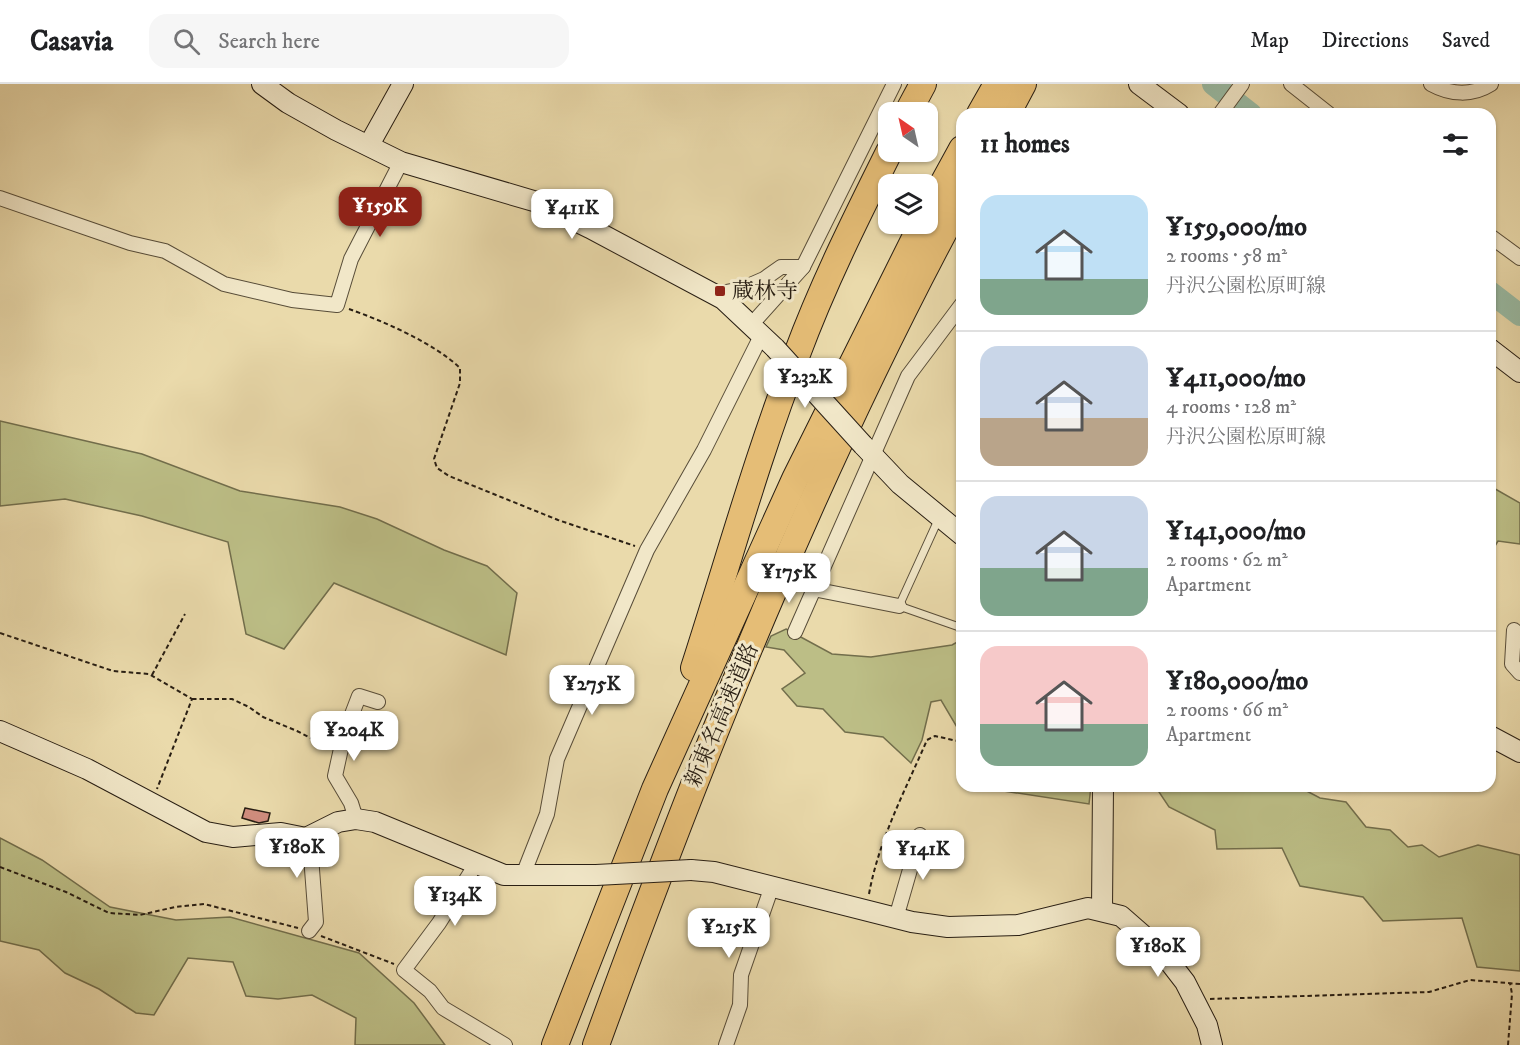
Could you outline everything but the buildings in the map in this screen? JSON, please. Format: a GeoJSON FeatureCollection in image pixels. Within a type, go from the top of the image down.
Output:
{"type":"FeatureCollection","features":[{"type":"Feature","properties":{"kind":"highway"},"geometry":{"type":"LineString","coordinates":[[913,102],[923,84]]}},
{"type":"Feature","properties":{"kind":"highway"},"geometry":{"type":"LineString","coordinates":[[983,108],[997,84]]}},
{"type":"Feature","properties":{"kind":"highway"},"geometry":{"type":"LineString","coordinates":[[1010,108],[1023,84]]}},
{"type":"Feature","properties":{"kind":"highway"},"geometry":{"type":"LineString","coordinates":[[938,193],[956,160]]}},
{"type":"Feature","properties":{"kind":"highway"},"geometry":{"type":"LineString","coordinates":[[655,789],[786,383],[829,275],[884,162]]}},
{"type":"Feature","properties":{"kind":"highway","name":"新東名高速道路"},"geometry":{"type":"LineString","coordinates":[[596,1045],[689,795],[752,643],[870,381],[956,210]]}},
{"type":"Feature","properties":{"kind":"highway","name":"新東名高速道路"},"geometry":{"type":"LineString","coordinates":[[555,1045],[655,789],[795,479],[917,234]]}},
{"type":"Feature","properties":{"kind":"street"},"geometry":{"type":"LineString","coordinates":[[262,84],[288,103],[401,162],[537,202],[716,294],[763,335],[900,484],[956,530]]}},
{"type":"Feature","properties":{"kind":"street"},"geometry":{"type":"LineString","coordinates":[[369,145],[403,84]]}},
{"type":"Feature","properties":{"kind":"street"},"geometry":{"type":"LineString","coordinates":[[523,875],[547,814],[557,759],[647,550],[704,450],[763,335],[803,267],[894,84]]}},
{"type":"Feature","properties":{"kind":"street"},"geometry":{"type":"LineString","coordinates":[[1139,84],[1171,108]]}},
{"type":"Feature","properties":{"kind":"street"},"geometry":{"type":"LineString","coordinates":[[1224,108],[1242,84]]}},
{"type":"Feature","properties":{"kind":"street"},"geometry":{"type":"LineString","coordinates":[[1291,84],[1321,108]]}},
{"type":"Feature","properties":{"kind":"street"},"geometry":{"type":"LineString","coordinates":[[1431,84],[1442,91],[1468,93],[1491,84]]}},
{"type":"Feature","properties":{"kind":"street"},"geometry":{"type":"LineString","coordinates":[[0,198],[130,243],[165,251],[224,284],[292,300],[338,305],[351,259],[401,162]]}},
{"type":"Feature","properties":{"kind":"street"},"geometry":{"type":"LineString","coordinates":[[1496,240],[1520,258]]}},
{"type":"Feature","properties":{"kind":"street"},"geometry":{"type":"LineString","coordinates":[[716,294],[749,286],[781,267],[803,267]]}},
{"type":"Feature","properties":{"kind":"street"},"geometry":{"type":"LineString","coordinates":[[795,632],[868,451],[908,376],[956,312]]}},
{"type":"Feature","properties":{"kind":"street"},"geometry":{"type":"LineString","coordinates":[[1496,354],[1520,372]]}},
{"type":"Feature","properties":{"kind":"street"},"geometry":{"type":"LineString","coordinates":[[813,589],[899,606]]}},
{"type":"Feature","properties":{"kind":"street"},"geometry":{"type":"LineString","coordinates":[[1514,630],[1512,664],[1520,673]]}},
{"type":"Feature","properties":{"kind":"street"},"geometry":{"type":"LineString","coordinates":[[356,819],[351,803],[335,776],[358,696],[378,702]]}},
{"type":"Feature","properties":{"kind":"street"},"geometry":{"type":"LineString","coordinates":[[0,731],[87,769],[206,832],[233,837],[269,832],[313,837],[338,822],[356,819],[375,822],[504,875],[596,875],[691,870],[714,872],[896,918],[948,927],[1018,925],[1072,910],[1102,909],[1121,916],[1141,931],[1173,966],[1196,999],[1212,1045]]}},
{"type":"Feature","properties":{"kind":"street"},"geometry":{"type":"LineString","coordinates":[[1496,739],[1520,752]]}},
{"type":"Feature","properties":{"kind":"street"},"geometry":{"type":"LineString","coordinates":[[1102,909],[1103,792]]}},
{"type":"Feature","properties":{"kind":"street"},"geometry":{"type":"LineString","coordinates":[[896,918],[920,835]]}},
{"type":"Feature","properties":{"kind":"street"},"geometry":{"type":"LineString","coordinates":[[309,931],[316,922],[311,856],[313,837]]}},
{"type":"Feature","properties":{"kind":"street"},"geometry":{"type":"LineString","coordinates":[[476,864],[439,923],[405,970],[430,991],[443,1008],[505,1045]]}},
{"type":"Feature","properties":{"kind":"street"},"geometry":{"type":"LineString","coordinates":[[726,1045],[740,1005],[741,975],[772,886]]}},
{"type":"Feature","properties":{"kind":"lane"},"geometry":{"type":"LineString","coordinates":[[940,517],[899,606],[956,626]]}},
{"type":"Feature","properties":{"kind":"path"},"geometry":{"type":"LineString","coordinates":[[338,305],[369,316],[449,357],[460,368],[460,383],[434,459],[437,468],[449,476],[558,520],[647,550]]}},
{"type":"Feature","properties":{"kind":"path"},"geometry":{"type":"LineString","coordinates":[[152,675],[185,614]]}},
{"type":"Feature","properties":{"kind":"path"},"geometry":{"type":"LineString","coordinates":[[0,633],[103,668],[152,675],[192,699],[232,699],[263,717],[297,731],[340,754]]}},
{"type":"Feature","properties":{"kind":"path"},"geometry":{"type":"LineString","coordinates":[[151,803],[192,699]]}},
{"type":"Feature","properties":{"kind":"path"},"geometry":{"type":"LineString","coordinates":[[867,910],[874,869],[899,799],[927,740],[935,736],[956,741]]}},
{"type":"Feature","properties":{"kind":"path"},"geometry":{"type":"LineString","coordinates":[[0,867],[66,892],[109,913],[140,915],[175,907],[204,904],[309,931],[391,962],[405,970]]}},
{"type":"Feature","properties":{"kind":"path"},"geometry":{"type":"LineString","coordinates":[[1196,999],[1429,992],[1470,980],[1520,984]]}},
{"type":"Feature","properties":{"kind":"path"},"geometry":{"type":"LineString","coordinates":[[1508,1045],[1512,994],[1510,983]]}},
{"type":"Feature","properties":{"kind":"green space"},"geometry":{"type":"Polygon","coordinates":[[[0,421],[142,454],[240,491],[340,507],[377,519],[444,550],[487,566],[517,593],[506,655],[334,583],[284,649],[246,634],[228,542],[142,516],[65,499],[0,506],[0,421]]]}},
{"type":"Feature","properties":{"kind":"green space"},"geometry":{"type":"Polygon","coordinates":[[[1496,489],[1520,503],[1520,544],[1498,541],[1496,544],[1496,489]]]}},
{"type":"Feature","properties":{"kind":"green space"},"geometry":{"type":"Polygon","coordinates":[[[786,629],[832,654],[871,657],[956,643],[956,726],[941,700],[931,702],[922,740],[911,763],[883,737],[845,732],[823,709],[797,706],[782,689],[805,673],[784,650],[766,647],[771,636],[786,629]]]}},
{"type":"Feature","properties":{"kind":"green space"},"geometry":{"type":"Polygon","coordinates":[[[1010,792],[1090,792],[1089,804],[1010,792]]]}},
{"type":"Feature","properties":{"kind":"green space"},"geometry":{"type":"Polygon","coordinates":[[[1159,792],[1309,792],[1320,798],[1346,802],[1366,827],[1390,830],[1408,847],[1422,845],[1439,857],[1478,845],[1520,855],[1520,971],[1477,967],[1462,918],[1383,921],[1363,897],[1300,886],[1282,848],[1217,849],[1215,830],[1169,807],[1159,792]]]}},
{"type":"Feature","properties":{"kind":"green space"},"geometry":{"type":"Polygon","coordinates":[[[0,838],[42,860],[110,907],[176,920],[230,917],[359,953],[414,1003],[445,1045],[355,1045],[356,1018],[312,995],[278,999],[246,996],[233,962],[188,958],[154,1015],[136,1013],[99,989],[65,973],[39,950],[0,941],[0,838]]]}},
{"type":"Feature","properties":{"kind":"waterway"},"geometry":{"type":"LineString","coordinates":[[1213,84],[1243,108]]}},
{"type":"Feature","properties":{"kind":"waterway"},"geometry":{"type":"LineString","coordinates":[[1496,297],[1520,315]]}},
{"type":"Feature","properties":{"kind":"place","name":"蔵林寺"},"geometry":{"type":"Point","coordinates":[720,291]}}]}
